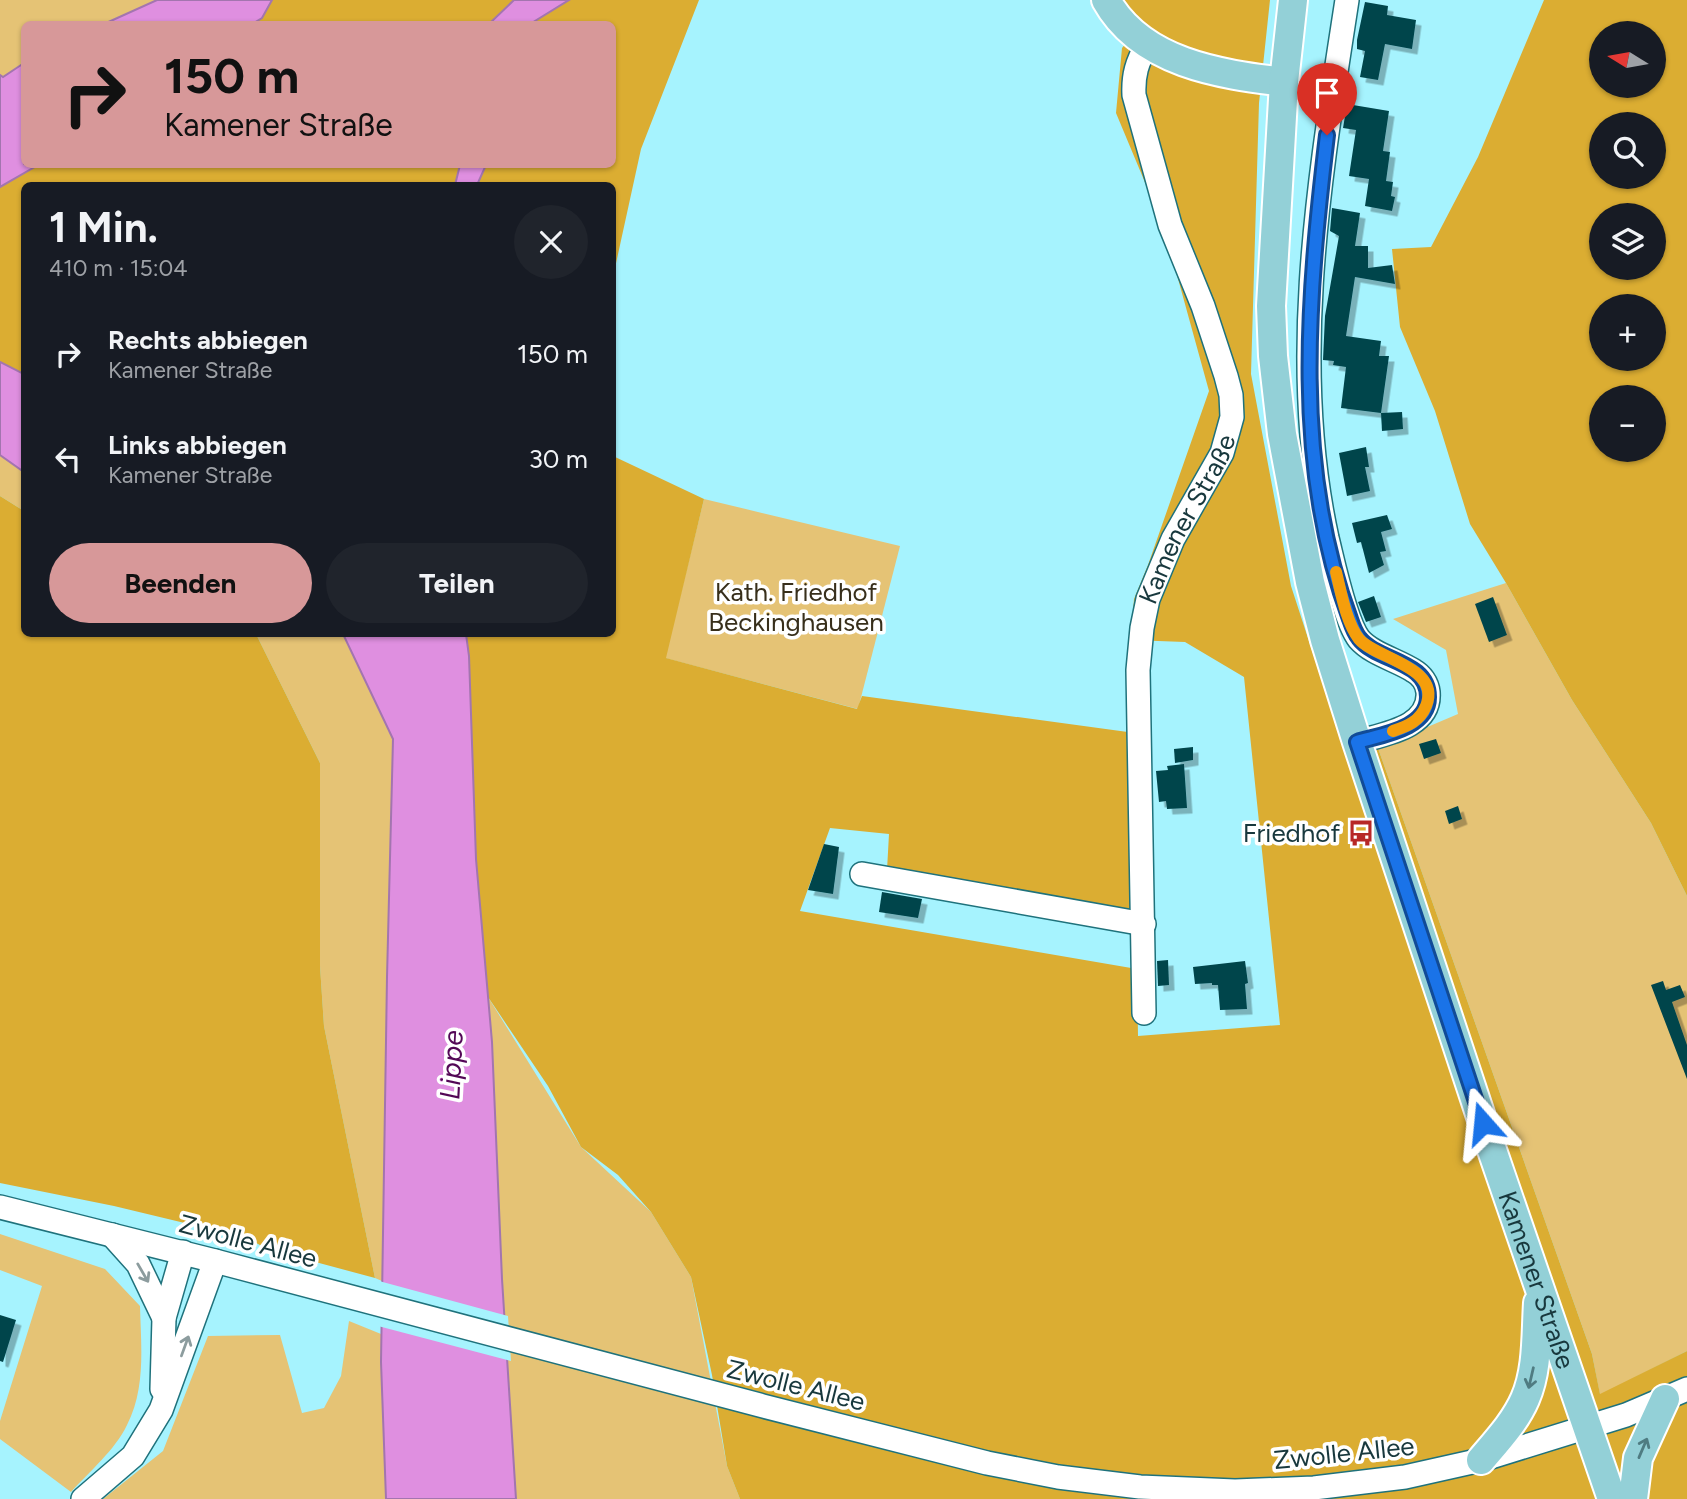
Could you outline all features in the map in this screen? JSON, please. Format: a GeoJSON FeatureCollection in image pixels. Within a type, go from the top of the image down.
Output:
{"type":"FeatureCollection","features":[{"type":"Feature","properties":{"kind":"main road"},"geometry":{"type":"LineString","coordinates":[[1106,0],[1116,19],[1147,45],[1187,64],[1223,73],[1284,82]]}},
{"type":"Feature","properties":{"kind":"main road","name":"Kamener Straße"},"geometry":{"type":"LineString","coordinates":[[1293,0],[1284,82],[1272,256],[1273,356],[1293,499],[1310,582],[1357,742],[1538,1286],[1612,1499]]}},
{"type":"Feature","properties":{"kind":"main road"},"geometry":{"type":"LineString","coordinates":[[1480,1460],[1507,1429],[1526,1398],[1535,1359],[1538,1286]]}},
{"type":"Feature","properties":{"kind":"main road"},"geometry":{"type":"LineString","coordinates":[[1633,1499],[1638,1458],[1676,1394]]}},
{"type":"Feature","properties":{"kind":"street"},"geometry":{"type":"LineString","coordinates":[[1347,0],[1330,112],[1311,297],[1309,411],[1314,457],[1327,538],[1358,638],[1368,647],[1418,673],[1427,685],[1428,700],[1423,714],[1410,725],[1357,742]]}},
{"type":"Feature","properties":{"kind":"street","name":"Kamener Straße"},"geometry":{"type":"LineString","coordinates":[[1144,1013],[1138,670],[1142,628],[1149,599],[1164,559],[1222,453],[1232,417],[1231,395],[1226,376],[1203,306],[1170,225],[1134,95],[1133,76],[1138,59],[1147,45]]}},
{"type":"Feature","properties":{"kind":"street"},"geometry":{"type":"LineString","coordinates":[[862,874],[1144,925]]}},
{"type":"Feature","properties":{"kind":"street","name":"Zwolle Allee"},"geometry":{"type":"LineString","coordinates":[[0,1207],[183,1252],[987,1463],[1058,1477],[1140,1487],[1234,1491],[1314,1488],[1405,1477],[1480,1460],[1588,1426],[1676,1394]]}},
{"type":"Feature","properties":{"kind":"street"},"geometry":{"type":"LineString","coordinates":[[112,1235],[138,1264],[164,1318]]}},
{"type":"Feature","properties":{"kind":"street"},"geometry":{"type":"LineString","coordinates":[[161,1410],[164,1318],[183,1252]]}},
{"type":"Feature","properties":{"kind":"street"},"geometry":{"type":"LineString","coordinates":[[83,1499],[133,1456],[161,1410],[215,1261]]}},
{"type":"Feature","properties":{"kind":"green space"},"geometry":{"type":"Polygon","coordinates":[[[0,0],[157,0],[111,21],[21,21],[21,65],[0,79],[0,0]]]}},
{"type":"Feature","properties":{"kind":"green space"},"geometry":{"type":"Polygon","coordinates":[[[0,455],[21,470],[21,509],[0,496],[0,455]]]}},
{"type":"Feature","properties":{"kind":"green space","name":"Kath. Friedhof Beckinghausen"},"geometry":{"type":"Polygon","coordinates":[[[704,499],[900,546],[858,709],[665,658],[704,499]]]}},
{"type":"Feature","properties":{"kind":"green space"},"geometry":{"type":"Polygon","coordinates":[[[1506,583],[1572,700],[1651,823],[1687,896],[1687,1351],[1600,1395],[1592,1354],[1378,748],[1458,714],[1446,650],[1393,619],[1506,583]]]}},
{"type":"Feature","properties":{"kind":"green space"},"geometry":{"type":"Polygon","coordinates":[[[257,637],[344,637],[393,739],[382,1281],[375,1278],[324,1026],[320,966],[320,763],[257,637]]]}},
{"type":"Feature","properties":{"kind":"green space"},"geometry":{"type":"Polygon","coordinates":[[[488,997],[581,1147],[651,1212],[691,1277],[727,1466],[740,1499],[516,1499],[488,997]]]}},
{"type":"Feature","properties":{"kind":"green space"},"geometry":{"type":"Polygon","coordinates":[[[0,1234],[105,1269],[140,1306],[140,1382],[133,1411],[116,1443],[71,1492],[0,1439],[0,1421],[42,1286],[0,1270],[0,1234]]]}},
{"type":"Feature","properties":{"kind":"green space"},"geometry":{"type":"Polygon","coordinates":[[[349,1321],[381,1334],[386,1499],[103,1499],[163,1451],[208,1336],[280,1335],[302,1413],[324,1408],[341,1376],[349,1321]]]}},
{"type":"Feature","properties":{"kind":"shaded area"},"geometry":{"type":"Polygon","coordinates":[[[272,0],[514,0],[492,21],[257,21],[262,18],[272,0]]]}},
{"type":"Feature","properties":{"kind":"shaded area"},"geometry":{"type":"Polygon","coordinates":[[[569,0],[699,0],[641,149],[616,263],[616,182],[479,182],[485,168],[616,168],[616,21],[535,21],[569,0]]]}},
{"type":"Feature","properties":{"kind":"shaded area"},"geometry":{"type":"Polygon","coordinates":[[[1105,0],[1270,0],[1259,103],[1251,374],[1291,586],[1348,761],[1378,748],[1592,1354],[1600,1394],[1687,1351],[1687,1499],[740,1499],[727,1466],[712,1375],[691,1277],[651,1212],[618,1175],[581,1147],[548,1086],[488,997],[476,859],[466,637],[616,637],[616,457],[704,499],[666,658],[857,709],[862,696],[1135,733],[1137,912],[887,870],[889,834],[830,828],[800,911],[1137,969],[1138,1036],[1280,1025],[1244,677],[1185,642],[1131,640],[1134,599],[1209,391],[1164,228],[1116,113],[1122,48],[1134,34],[1105,0]]]}},
{"type":"Feature","properties":{"kind":"shaded area"},"geometry":{"type":"Polygon","coordinates":[[[1544,0],[1687,0],[1687,896],[1651,823],[1572,700],[1470,524],[1435,411],[1400,327],[1392,249],[1431,247],[1478,157],[1544,0]]]}},
{"type":"Feature","properties":{"kind":"shaded area"},"geometry":{"type":"Polygon","coordinates":[[[31,168],[459,168],[456,182],[21,182],[21,372],[0,362],[0,187],[31,168]]]}},
{"type":"Feature","properties":{"kind":"shaded area"},"geometry":{"type":"Polygon","coordinates":[[[0,496],[21,509],[21,637],[257,637],[320,763],[320,966],[324,1026],[375,1278],[267,1249],[247,1238],[114,1206],[0,1183],[0,496]]]}},
{"type":"Feature","properties":{"kind":"water"},"geometry":{"type":"Polygon","coordinates":[[[157,0],[272,0],[262,18],[257,21],[111,21],[157,0]]]}},
{"type":"Feature","properties":{"kind":"water"},"geometry":{"type":"Polygon","coordinates":[[[514,0],[569,0],[535,21],[492,21],[514,0]]]}},
{"type":"Feature","properties":{"kind":"water"},"geometry":{"type":"Polygon","coordinates":[[[21,65],[21,168],[33,168],[0,187],[0,75],[3,77],[21,65]]]}},
{"type":"Feature","properties":{"kind":"water"},"geometry":{"type":"Polygon","coordinates":[[[459,168],[485,168],[478,182],[456,182],[459,168]]]}},
{"type":"Feature","properties":{"kind":"water"},"geometry":{"type":"Polygon","coordinates":[[[0,362],[21,372],[21,470],[0,455],[0,362]]]}},
{"type":"Feature","properties":{"kind":"water","name":"Lippe"},"geometry":{"type":"Polygon","coordinates":[[[344,637],[466,637],[476,859],[492,1042],[502,1279],[516,1499],[386,1499],[381,1362],[393,739],[344,637]]]}},
{"type":"Feature","properties":{"kind":"pier"},"geometry":{"type":"Polygon","coordinates":[[[379,1281],[508,1316],[511,1361],[378,1326],[379,1281]]]}},
{"type":"Feature","properties":{"kind":"building"},"geometry":{"type":"Polygon","coordinates":[[[1365,2],[1388,6],[1387,15],[1416,20],[1412,49],[1385,44],[1378,80],[1360,77],[1365,51],[1357,49],[1357,40],[1365,2]]]}},
{"type":"Feature","properties":{"kind":"building"},"geometry":{"type":"Polygon","coordinates":[[[1347,104],[1389,111],[1383,151],[1390,152],[1386,181],[1393,182],[1391,196],[1395,197],[1392,211],[1365,206],[1369,179],[1349,176],[1356,130],[1343,128],[1347,104]]]}},
{"type":"Feature","properties":{"kind":"building"},"geometry":{"type":"Polygon","coordinates":[[[1332,208],[1360,213],[1355,246],[1368,246],[1368,268],[1392,265],[1395,284],[1355,277],[1346,336],[1381,341],[1379,356],[1389,356],[1381,413],[1341,408],[1346,367],[1333,365],[1334,361],[1323,360],[1325,316],[1339,236],[1330,231],[1332,208]]]}},
{"type":"Feature","properties":{"kind":"building"},"geometry":{"type":"Polygon","coordinates":[[[1402,412],[1403,429],[1382,431],[1381,413],[1402,412]]]}},
{"type":"Feature","properties":{"kind":"building"},"geometry":{"type":"Polygon","coordinates":[[[1366,447],[1369,467],[1365,467],[1370,491],[1347,496],[1339,453],[1366,447]]]}},
{"type":"Feature","properties":{"kind":"building"},"geometry":{"type":"Polygon","coordinates":[[[1387,515],[1392,529],[1381,532],[1386,551],[1380,552],[1384,565],[1369,573],[1361,542],[1357,543],[1352,523],[1387,515]]]}},
{"type":"Feature","properties":{"kind":"building"},"geometry":{"type":"Polygon","coordinates":[[[1374,596],[1381,617],[1366,622],[1358,602],[1374,596]]]}},
{"type":"Feature","properties":{"kind":"building"},"geometry":{"type":"Polygon","coordinates":[[[1493,597],[1507,635],[1489,642],[1475,604],[1493,597]]]}},
{"type":"Feature","properties":{"kind":"building"},"geometry":{"type":"Polygon","coordinates":[[[1436,739],[1441,753],[1424,759],[1419,744],[1436,739]]]}},
{"type":"Feature","properties":{"kind":"building"},"geometry":{"type":"Polygon","coordinates":[[[1193,747],[1193,760],[1175,763],[1174,749],[1193,747]]]}},
{"type":"Feature","properties":{"kind":"building"},"geometry":{"type":"Polygon","coordinates":[[[1184,764],[1187,808],[1167,809],[1166,801],[1159,802],[1156,771],[1168,770],[1167,766],[1184,764]]]}},
{"type":"Feature","properties":{"kind":"building"},"geometry":{"type":"Polygon","coordinates":[[[1458,806],[1462,819],[1449,824],[1445,811],[1458,806]]]}},
{"type":"Feature","properties":{"kind":"building"},"geometry":{"type":"Polygon","coordinates":[[[824,844],[839,847],[833,894],[808,890],[824,844]]]}},
{"type":"Feature","properties":{"kind":"building"},"geometry":{"type":"Polygon","coordinates":[[[882,892],[922,899],[918,918],[879,912],[882,892]]]}},
{"type":"Feature","properties":{"kind":"building"},"geometry":{"type":"Polygon","coordinates":[[[1168,960],[1169,985],[1158,986],[1157,961],[1168,960]]]}},
{"type":"Feature","properties":{"kind":"building"},"geometry":{"type":"Polygon","coordinates":[[[1245,961],[1247,1009],[1220,1010],[1218,985],[1195,984],[1193,967],[1245,961]]]}},
{"type":"Feature","properties":{"kind":"building"},"geometry":{"type":"Polygon","coordinates":[[[1663,981],[1666,990],[1680,985],[1685,997],[1672,1002],[1687,1045],[1687,1079],[1651,985],[1663,981]]]}},
{"type":"Feature","properties":{"kind":"building"},"geometry":{"type":"Polygon","coordinates":[[[0,1315],[16,1320],[3,1362],[0,1361],[0,1315]]]}},
{"type":"Feature","properties":{"kind":"slow traffic"},"geometry":{"type":"LineString","coordinates":[[1336,572],[1358,638],[1368,647],[1418,673],[1427,685],[1428,700],[1423,714],[1410,725],[1393,731]]}},
{"type":"Feature","properties":{"kind":"place","name":"Friedhof"},"geometry":{"type":"Point","coordinates":[1361,833]}},
{"type":"Feature","properties":{"kind":"route"},"geometry":{"type":"LineString","coordinates":[[1327,135],[1311,297],[1309,411],[1320,499],[1327,538],[1358,638],[1368,647],[1418,673],[1427,685],[1428,700],[1423,714],[1410,725],[1357,742],[1483,1123]]}}]}
